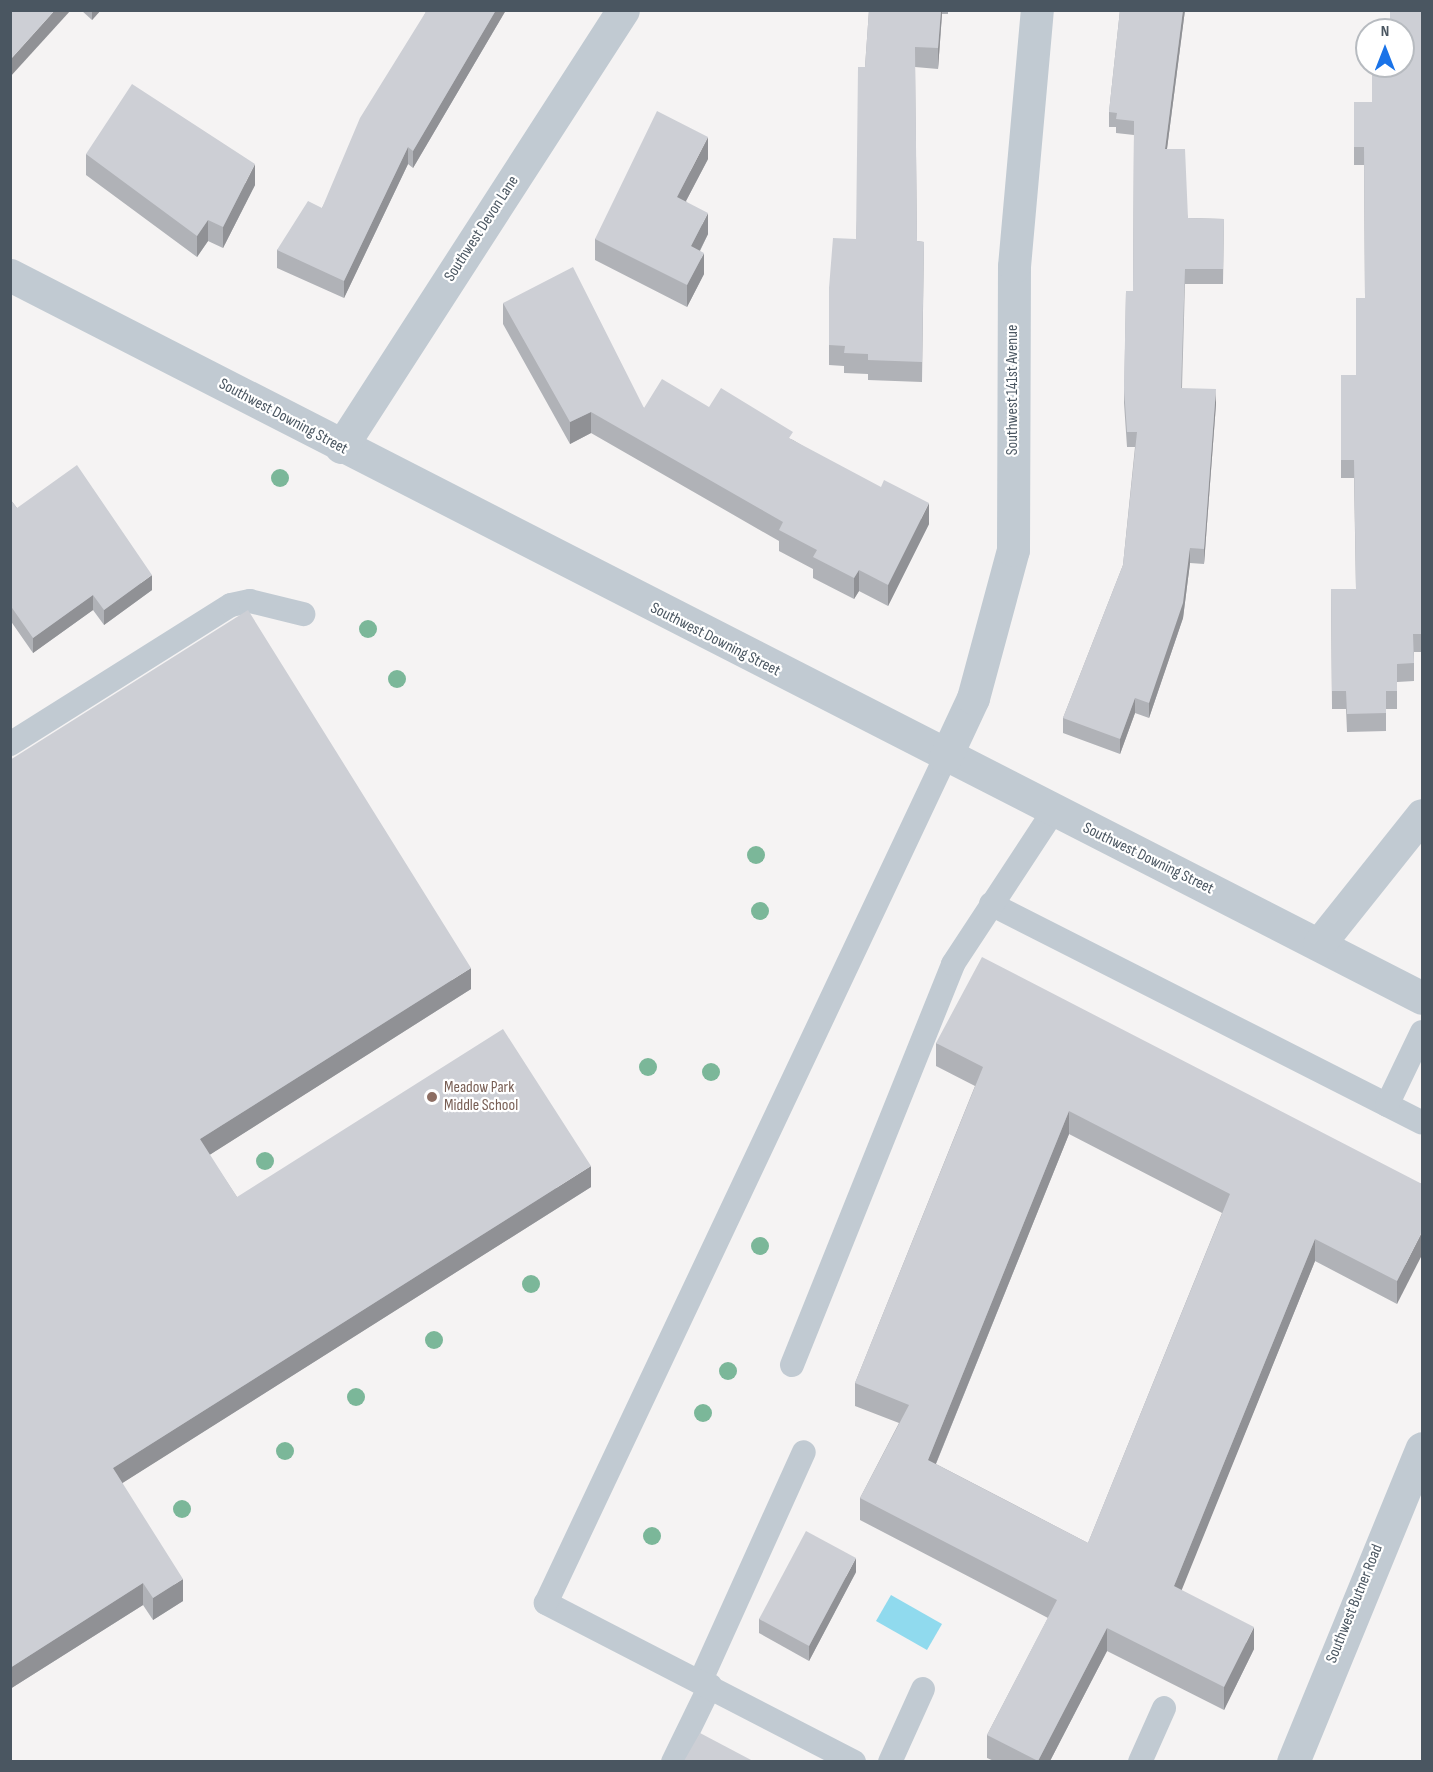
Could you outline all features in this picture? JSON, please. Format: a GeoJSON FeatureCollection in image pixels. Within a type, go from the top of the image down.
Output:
{"type":"FeatureCollection","features":[{"type":"Feature","properties":{"kind":"street","name":"Southwest Devon Lane"},"geometry":{"type":"LineString","coordinates":[[342,447],[623,10]]}},
{"type":"Feature","properties":{"kind":"street","name":"Southwest 141st Avenue"},"geometry":{"type":"LineString","coordinates":[[945,758],[974,698],[1013,550],[1014,266],[1037,10]]}},
{"type":"Feature","properties":{"kind":"street","name":"Southwest Downing Street"},"geometry":{"type":"LineString","coordinates":[[10,275],[945,758],[1319,944],[1422,998]]}},
{"type":"Feature","properties":{"kind":"street"},"geometry":{"type":"LineString","coordinates":[[1319,944],[1422,815]]}},
{"type":"Feature","properties":{"kind":"street","name":"Southwest Butner Road"},"geometry":{"type":"LineString","coordinates":[[1293,1761],[1422,1448]]}},
{"type":"Feature","properties":{"kind":"lane"},"geometry":{"type":"LineString","coordinates":[[10,744],[231,605],[250,601],[303,614]]}},
{"type":"Feature","properties":{"kind":"lane"},"geometry":{"type":"LineString","coordinates":[[854,1761],[546,1603],[945,758]]}},
{"type":"Feature","properties":{"kind":"lane"},"geometry":{"type":"LineString","coordinates":[[792,1365],[952,964],[1053,812]]}},
{"type":"Feature","properties":{"kind":"lane"},"geometry":{"type":"LineString","coordinates":[[991,904],[1422,1123]]}},
{"type":"Feature","properties":{"kind":"lane"},"geometry":{"type":"LineString","coordinates":[[1387,1105],[1422,1032]]}},
{"type":"Feature","properties":{"kind":"lane"},"geometry":{"type":"LineString","coordinates":[[673,1761],[804,1452]]}},
{"type":"Feature","properties":{"kind":"lane"},"geometry":{"type":"LineString","coordinates":[[890,1761],[923,1689]]}},
{"type":"Feature","properties":{"kind":"lane"},"geometry":{"type":"LineString","coordinates":[[1140,1761],[1164,1708]]}},
{"type":"Feature","properties":{"kind":"water"},"geometry":{"type":"Polygon","coordinates":[[[891,1595],[942,1624],[927,1650],[876,1621],[891,1595]]]}},
{"type":"Feature","properties":{"kind":"building"},"geometry":{"type":"Polygon","coordinates":[[[10,10],[55,10],[10,60],[10,10]]]}},
{"type":"Feature","properties":{"kind":"building"},"geometry":{"type":"Polygon","coordinates":[[[427,10],[496,10],[413,151],[408,147],[344,281],[277,250],[308,201],[322,208],[360,118],[427,10]]]}},
{"type":"Feature","properties":{"kind":"building"},"geometry":{"type":"Polygon","coordinates":[[[869,10],[941,10],[938,48],[915,47],[917,241],[924,242],[922,362],[868,360],[868,354],[844,353],[845,346],[829,345],[829,288],[833,238],[856,239],[858,67],[865,67],[869,10]]]}},
{"type":"Feature","properties":{"kind":"building"},"geometry":{"type":"Polygon","coordinates":[[[1120,10],[1183,10],[1165,149],[1185,149],[1188,218],[1224,219],[1223,269],[1185,269],[1181,388],[1216,389],[1204,549],[1190,548],[1183,603],[1149,703],[1135,698],[1120,739],[1063,718],[1123,565],[1137,432],[1127,432],[1124,388],[1126,291],[1133,291],[1134,121],[1116,119],[1117,113],[1109,112],[1120,10]]]}},
{"type":"Feature","properties":{"kind":"building"},"geometry":{"type":"Polygon","coordinates":[[[1390,10],[1422,10],[1422,634],[1413,634],[1414,663],[1397,664],[1397,691],[1386,691],[1386,713],[1347,714],[1346,691],[1332,691],[1331,589],[1356,589],[1354,460],[1341,460],[1341,375],[1356,375],[1356,298],[1365,298],[1364,147],[1354,147],[1354,102],[1372,102],[1372,78],[1415,78],[1415,18],[1390,18],[1390,10]]]}},
{"type":"Feature","properties":{"kind":"building"},"geometry":{"type":"Polygon","coordinates":[[[132,84],[255,164],[223,227],[208,220],[197,236],[86,154],[132,84]]]}},
{"type":"Feature","properties":{"kind":"building"},"geometry":{"type":"Polygon","coordinates":[[[657,111],[708,137],[677,197],[708,213],[691,246],[704,253],[687,285],[595,239],[657,111]]]}},
{"type":"Feature","properties":{"kind":"building"},"geometry":{"type":"Polygon","coordinates":[[[573,267],[644,408],[662,379],[709,407],[721,388],[793,432],[789,438],[881,487],[884,480],[929,503],[888,585],[859,570],[854,578],[813,557],[817,550],[779,530],[783,522],[591,412],[570,422],[503,303],[573,267]]]}},
{"type":"Feature","properties":{"kind":"building"},"geometry":{"type":"Polygon","coordinates":[[[77,465],[152,575],[104,610],[93,595],[33,638],[10,605],[10,499],[17,508],[77,465]]]}},
{"type":"Feature","properties":{"kind":"building"},"geometry":{"type":"Polygon","coordinates":[[[248,610],[471,968],[200,1139],[237,1197],[503,1029],[591,1166],[113,1468],[183,1579],[153,1598],[143,1583],[10,1668],[10,760],[248,610]]]}},
{"type":"Feature","properties":{"kind":"building"},"geometry":{"type":"Polygon","coordinates":[[[982,957],[1422,1184],[1422,1232],[1397,1281],[1315,1239],[1174,1586],[1254,1627],[1224,1687],[1107,1628],[1038,1761],[987,1735],[1057,1600],[860,1498],[909,1405],[855,1383],[983,1067],[936,1043],[982,957]],[[1069,1111],[928,1460],[1088,1543],[1230,1194],[1069,1111]]]}},
{"type":"Feature","properties":{"kind":"building"},"geometry":{"type":"Polygon","coordinates":[[[806,1531],[856,1558],[809,1646],[759,1619],[806,1531]]]}},
{"type":"Feature","properties":{"kind":"building"},"geometry":{"type":"Polygon","coordinates":[[[700,1733],[753,1761],[684,1761],[700,1733]]]}},
{"type":"Feature","properties":{"kind":"place","name":"Meadow Park Middle School"},"geometry":{"type":"Point","coordinates":[432,1097]}}]}
